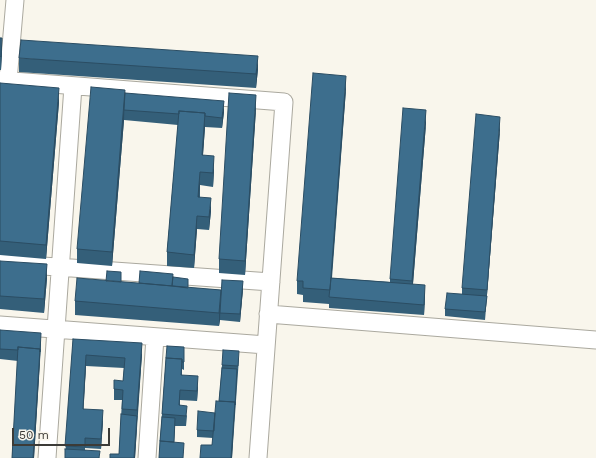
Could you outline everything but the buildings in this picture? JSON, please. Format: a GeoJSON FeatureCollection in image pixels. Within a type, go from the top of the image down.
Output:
{"type":"FeatureCollection","features":[{"type":"Feature","properties":{"kind":"street"},"geometry":{"type":"LineString","coordinates":[[15,0],[4,81],[284,102],[258,458]]}},
{"type":"Feature","properties":{"kind":"street"},"geometry":{"type":"LineString","coordinates":[[47,458],[73,86]]}},
{"type":"Feature","properties":{"kind":"street"},"geometry":{"type":"LineString","coordinates":[[0,263],[271,282]]}},
{"type":"Feature","properties":{"kind":"street"},"geometry":{"type":"LineString","coordinates":[[268,314],[596,340]]}},
{"type":"Feature","properties":{"kind":"street"},"geometry":{"type":"LineString","coordinates":[[0,325],[266,345]]}},
{"type":"Feature","properties":{"kind":"street"},"geometry":{"type":"LineString","coordinates":[[147,458],[155,337]]}}]}
